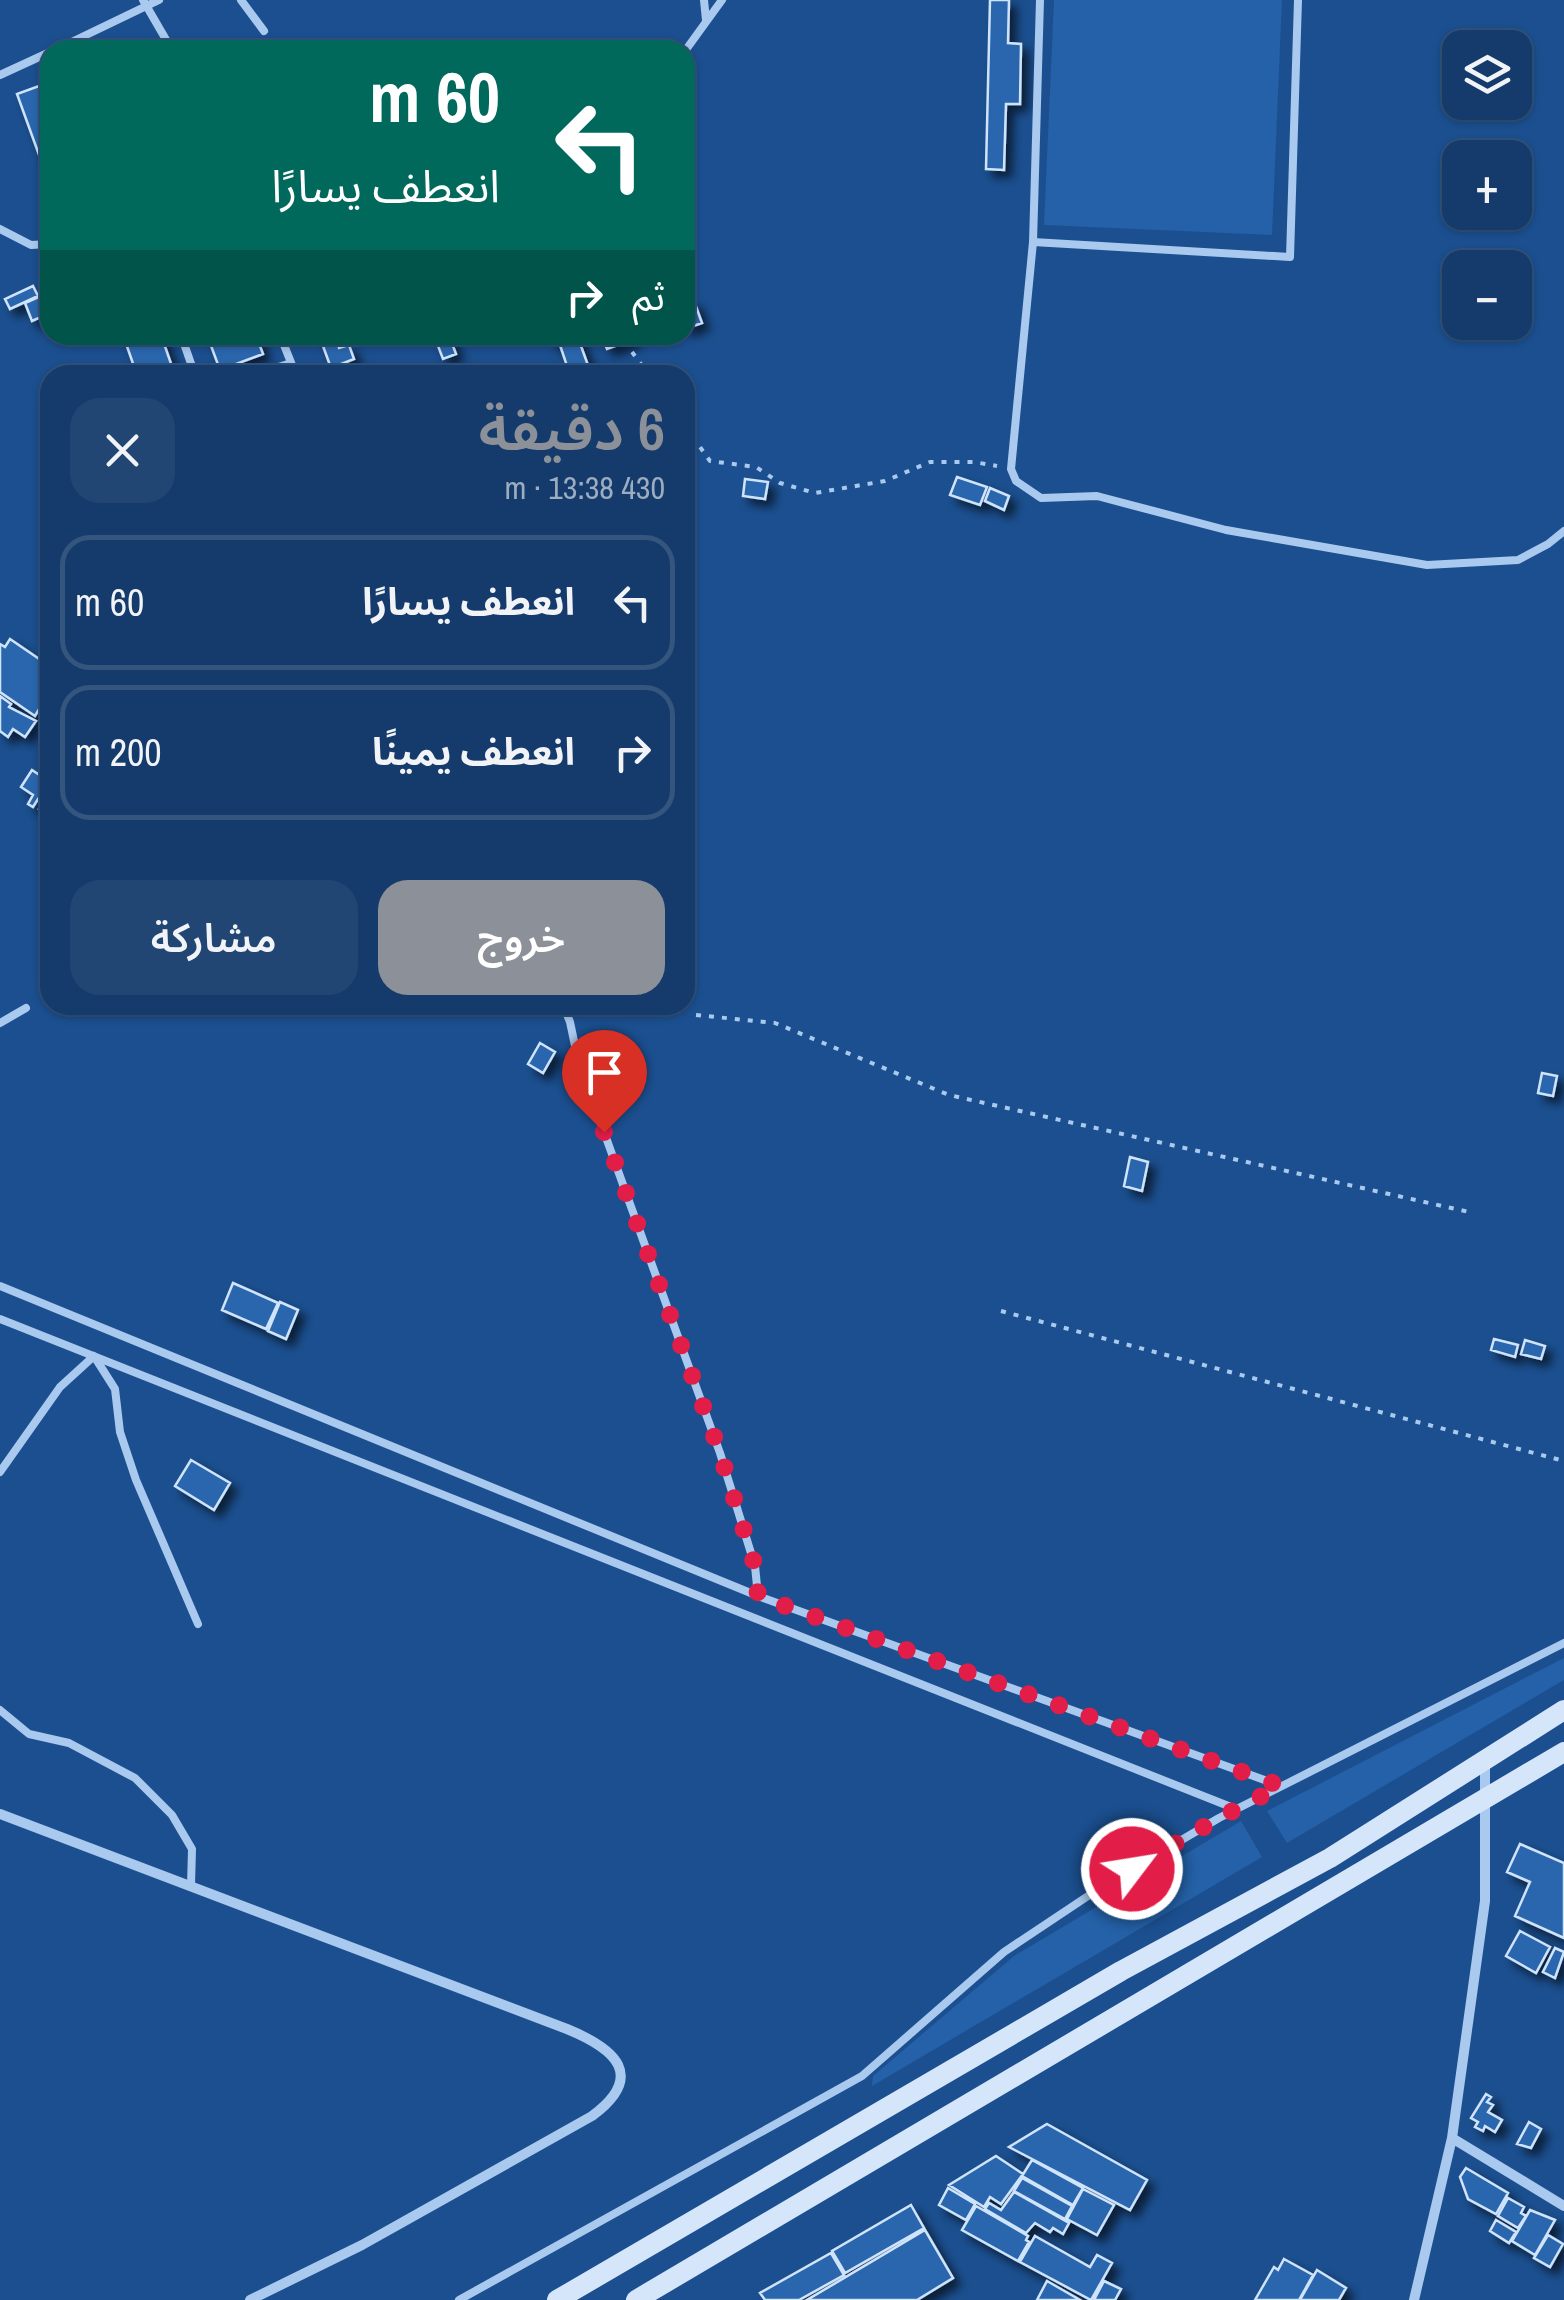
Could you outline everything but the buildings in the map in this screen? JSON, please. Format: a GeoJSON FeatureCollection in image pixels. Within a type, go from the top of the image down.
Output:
{"type":"FeatureCollection","features":[{"type":"Feature","properties":{"kind":"main road"},"geometry":{"type":"LineString","coordinates":[[557,2300],[1120,1971],[1330,1858],[1564,1710]]}},
{"type":"Feature","properties":{"kind":"main road"},"geometry":{"type":"LineString","coordinates":[[636,2300],[1564,1752]]}},
{"type":"Feature","properties":{"kind":"street"},"geometry":{"type":"LineString","coordinates":[[1414,2300],[1452,2138],[1486,1900],[1485,1760]]}},
{"type":"Feature","properties":{"kind":"street"},"geometry":{"type":"LineString","coordinates":[[0,1814],[584,2036],[611,2056],[621,2070],[619,2092],[592,2116],[362,2245],[250,2300]]}},
{"type":"Feature","properties":{"kind":"street"},"geometry":{"type":"LineString","coordinates":[[1452,2138],[1564,2206]]}},
{"type":"Feature","properties":{"kind":"lane"},"geometry":{"type":"LineString","coordinates":[[75,40],[159,0]]}},
{"type":"Feature","properties":{"kind":"lane"},"geometry":{"type":"LineString","coordinates":[[242,0],[264,31]]}},
{"type":"Feature","properties":{"kind":"lane"},"geometry":{"type":"LineString","coordinates":[[704,0],[706,21]]}},
{"type":"Feature","properties":{"kind":"lane"},"geometry":{"type":"LineString","coordinates":[[693,40],[722,0]]}},
{"type":"Feature","properties":{"kind":"lane"},"geometry":{"type":"LineString","coordinates":[[1040,0],[1034,242],[1012,469],[1016,482],[1041,498],[1098,496],[1226,530],[1428,565],[1518,560],[1564,530]]}},
{"type":"Feature","properties":{"kind":"lane"},"geometry":{"type":"LineString","coordinates":[[1034,242],[1290,257],[1298,0]]}},
{"type":"Feature","properties":{"kind":"lane"},"geometry":{"type":"LineString","coordinates":[[145,4],[166,40]]}},
{"type":"Feature","properties":{"kind":"lane"},"geometry":{"type":"LineString","coordinates":[[0,75],[40,57]]}},
{"type":"Feature","properties":{"kind":"lane"},"geometry":{"type":"LineString","coordinates":[[0,229],[31,245],[40,245]]}},
{"type":"Feature","properties":{"kind":"lane"},"geometry":{"type":"LineString","coordinates":[[284,345],[291,363],[285,365]]}},
{"type":"Feature","properties":{"kind":"lane"},"geometry":{"type":"LineString","coordinates":[[0,1023],[26,1008]]}},
{"type":"Feature","properties":{"kind":"lane"},"geometry":{"type":"LineString","coordinates":[[567,1015],[578,1060],[720,1453],[755,1566],[758,1596]]}},
{"type":"Feature","properties":{"kind":"lane"},"geometry":{"type":"LineString","coordinates":[[0,1286],[758,1596],[1281,1786]]}},
{"type":"Feature","properties":{"kind":"lane"},"geometry":{"type":"LineString","coordinates":[[0,1320],[1236,1809]]}},
{"type":"Feature","properties":{"kind":"lane"},"geometry":{"type":"LineString","coordinates":[[0,1472],[60,1387],[94,1356]]}},
{"type":"Feature","properties":{"kind":"lane"},"geometry":{"type":"LineString","coordinates":[[94,1356],[115,1389],[120,1432],[136,1480],[198,1624]]}},
{"type":"Feature","properties":{"kind":"lane"},"geometry":{"type":"LineString","coordinates":[[459,2300],[862,2076],[1004,1952],[1104,1886],[1236,1809],[1564,1643]]}},
{"type":"Feature","properties":{"kind":"lane"},"geometry":{"type":"LineString","coordinates":[[0,1710],[30,1734],[69,1743],[135,1778],[172,1815],[192,1849],[191,1884]]}},
{"type":"Feature","properties":{"kind":"path"},"geometry":{"type":"LineString","coordinates":[[632,352],[642,365]]}},
{"type":"Feature","properties":{"kind":"path"},"geometry":{"type":"LineString","coordinates":[[695,440],[710,461],[756,467],[780,483],[814,493],[885,481],[930,462],[974,462],[1012,469]]}},
{"type":"Feature","properties":{"kind":"path"},"geometry":{"type":"LineString","coordinates":[[696,1015],[775,1023],[949,1095],[1469,1212]]}},
{"type":"Feature","properties":{"kind":"path"},"geometry":{"type":"LineString","coordinates":[[1001,1312],[1564,1462]]}},
{"type":"Feature","properties":{"kind":"shaded area"},"geometry":{"type":"Polygon","coordinates":[[[1054,0],[1282,0],[1272,235],[1044,225],[1054,0]]]}},
{"type":"Feature","properties":{"kind":"shaded area"},"geometry":{"type":"Polygon","coordinates":[[[1564,1658],[1564,1680],[1287,1843],[1267,1811],[1564,1658]]]}},
{"type":"Feature","properties":{"kind":"shaded area"},"geometry":{"type":"Polygon","coordinates":[[[1241,1821],[1262,1857],[872,2086],[873,2076],[1014,1956],[1241,1821]]]}},
{"type":"Feature","properties":{"kind":"route"},"geometry":{"type":"LineString","coordinates":[[604,1132],[720,1453],[755,1566],[758,1596],[1281,1786],[1132,1869]]}}]}
